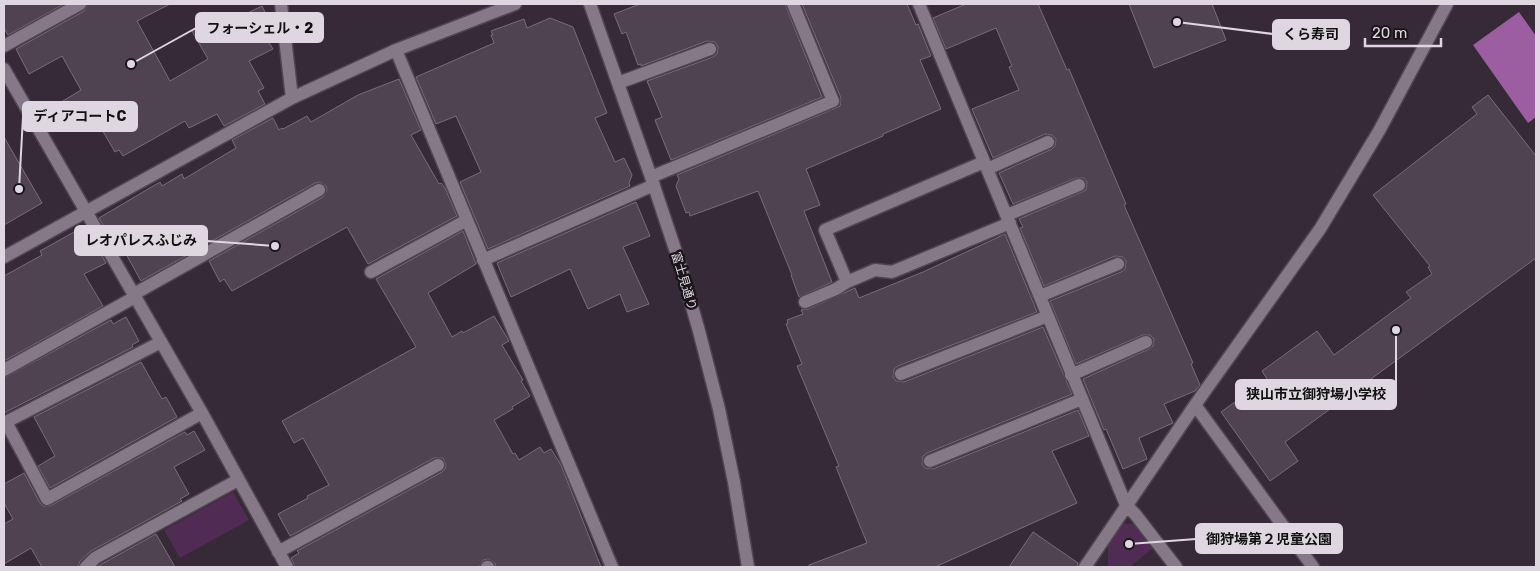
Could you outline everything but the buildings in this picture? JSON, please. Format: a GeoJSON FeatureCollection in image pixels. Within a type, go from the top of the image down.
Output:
{"type":"FeatureCollection","features":[{"type":"Feature","properties":{"kind":"street"},"geometry":{"type":"LineString","coordinates":[[4,46],[80,4]]}},
{"type":"Feature","properties":{"kind":"street"},"geometry":{"type":"LineString","coordinates":[[281,4],[292,98]]}},
{"type":"Feature","properties":{"kind":"street"},"geometry":{"type":"LineString","coordinates":[[4,257],[292,98],[396,50],[515,4]]}},
{"type":"Feature","properties":{"kind":"street","name":"富士見通り"},"geometry":{"type":"LineString","coordinates":[[590,4],[678,258],[719,409],[734,482],[748,567]]}},
{"type":"Feature","properties":{"kind":"street"},"geometry":{"type":"LineString","coordinates":[[483,260],[652,181],[833,101],[793,4]]}},
{"type":"Feature","properties":{"kind":"street"},"geometry":{"type":"LineString","coordinates":[[919,4],[1126,506],[1135,514],[1176,567]]}},
{"type":"Feature","properties":{"kind":"street"},"geometry":{"type":"LineString","coordinates":[[1085,567],[1195,405],[1320,229],[1379,131],[1447,4]]}},
{"type":"Feature","properties":{"kind":"street"},"geometry":{"type":"LineString","coordinates":[[618,83],[710,49]]}},
{"type":"Feature","properties":{"kind":"street"},"geometry":{"type":"LineString","coordinates":[[396,50],[612,567]]}},
{"type":"Feature","properties":{"kind":"street"},"geometry":{"type":"LineString","coordinates":[[4,69],[135,296],[287,567]]}},
{"type":"Feature","properties":{"kind":"street"},"geometry":{"type":"LineString","coordinates":[[847,282],[825,230],[1048,142]]}},
{"type":"Feature","properties":{"kind":"street"},"geometry":{"type":"LineString","coordinates":[[805,302],[875,270],[892,272],[1079,185]]}},
{"type":"Feature","properties":{"kind":"street"},"geometry":{"type":"LineString","coordinates":[[4,370],[319,190]]}},
{"type":"Feature","properties":{"kind":"street"},"geometry":{"type":"LineString","coordinates":[[371,272],[466,220]]}},
{"type":"Feature","properties":{"kind":"street"},"geometry":{"type":"LineString","coordinates":[[1040,296],[1118,264]]}},
{"type":"Feature","properties":{"kind":"street"},"geometry":{"type":"LineString","coordinates":[[901,374],[1048,316]]}},
{"type":"Feature","properties":{"kind":"street"},"geometry":{"type":"LineString","coordinates":[[161,342],[6,422],[47,499],[202,414]]}},
{"type":"Feature","properties":{"kind":"street"},"geometry":{"type":"LineString","coordinates":[[1072,375],[1146,342]]}},
{"type":"Feature","properties":{"kind":"street"},"geometry":{"type":"LineString","coordinates":[[930,460],[1082,399]]}},
{"type":"Feature","properties":{"kind":"street"},"geometry":{"type":"LineString","coordinates":[[1195,405],[1313,567]]}},
{"type":"Feature","properties":{"kind":"street"},"geometry":{"type":"LineString","coordinates":[[278,552],[438,465]]}},
{"type":"Feature","properties":{"kind":"street"},"geometry":{"type":"LineString","coordinates":[[86,567],[94,558],[238,480]]}},
{"type":"Feature","properties":{"kind":"street"},"geometry":{"type":"LineString","coordinates":[[1098,549],[1099,567]]}},
{"type":"Feature","properties":{"kind":"shaded area"},"geometry":{"type":"Polygon","coordinates":[[[1519,12],[1536,36],[1536,117],[1528,123],[1473,45],[1519,12]]]}},
{"type":"Feature","properties":{"kind":"shaded area"},"geometry":{"type":"Polygon","coordinates":[[[233,492],[249,520],[180,558],[164,530],[233,492]]]}},
{"type":"Feature","properties":{"kind":"shaded area"},"geometry":{"type":"Polygon","coordinates":[[[1120,523],[1134,524],[1153,548],[1130,567],[1108,567],[1108,540],[1120,523]]]}},
{"type":"Feature","properties":{"kind":"place","name":"くら寿司"},"geometry":{"type":"Point","coordinates":[1177,22]}},
{"type":"Feature","properties":{"kind":"place","name":"フォーシェル・2"},"geometry":{"type":"Point","coordinates":[131,64]}},
{"type":"Feature","properties":{"kind":"place","name":"ディアコートC"},"geometry":{"type":"Point","coordinates":[19,189]}},
{"type":"Feature","properties":{"kind":"place","name":"レオパレスふじみ"},"geometry":{"type":"Point","coordinates":[275,246]}},
{"type":"Feature","properties":{"kind":"place","name":"狭山市立御狩場小学校"},"geometry":{"type":"Point","coordinates":[1396,330]}},
{"type":"Feature","properties":{"kind":"place","name":"御狩場第２児童公園"},"geometry":{"type":"Point","coordinates":[1129,544]}}]}
